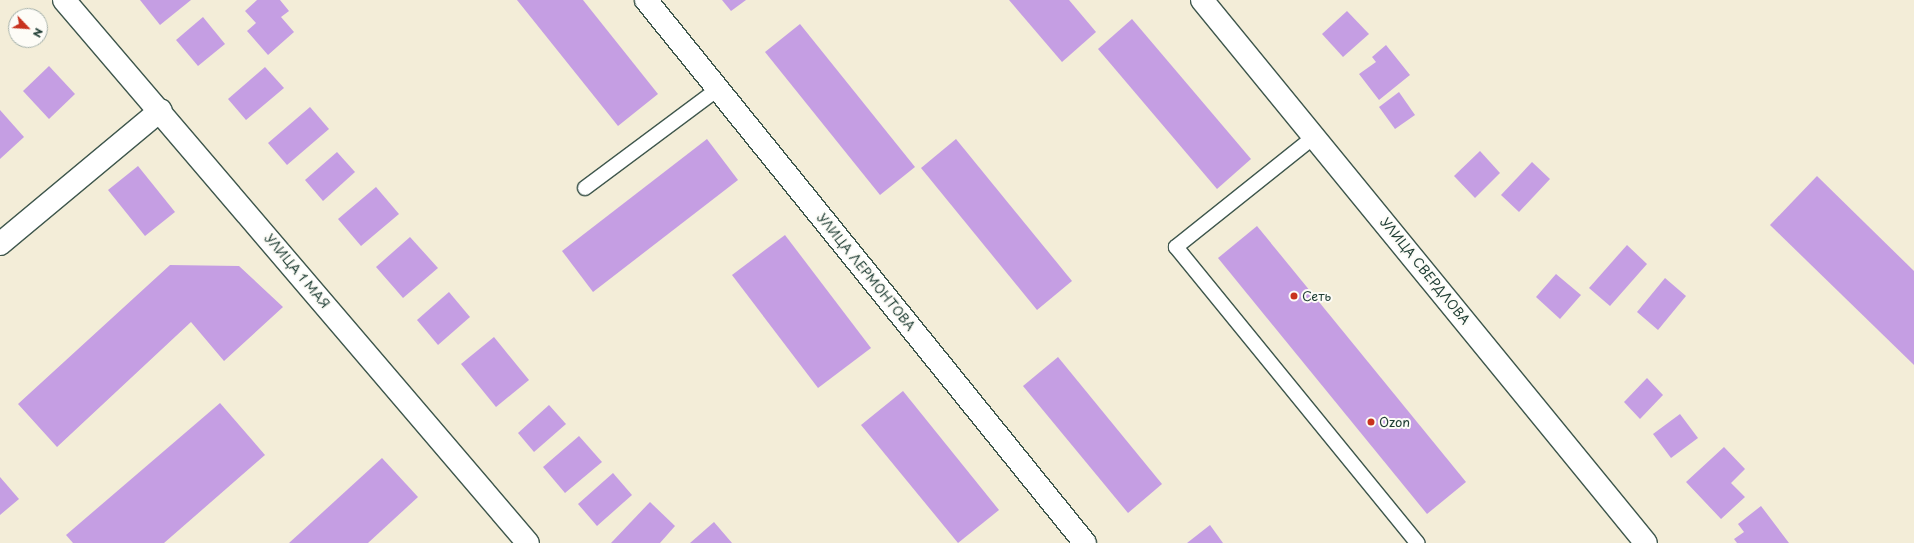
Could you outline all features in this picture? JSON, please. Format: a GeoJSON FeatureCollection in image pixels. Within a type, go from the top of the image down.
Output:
{"type":"FeatureCollection","features":[{"type":"Feature","properties":{"kind":"street","name":"УЛИЦА 1 МАЯ"},"geometry":{"type":"LineString","coordinates":[[64,0],[161,110],[528,543]]}},
{"type":"Feature","properties":{"kind":"street","name":"УЛИЦА ЛЕРМОНТОВА"},"geometry":{"type":"LineString","coordinates":[[646,0],[1085,543]]}},
{"type":"Feature","properties":{"kind":"street","name":"УЛИЦА СВЕРДЛОВА"},"geometry":{"type":"LineString","coordinates":[[1202,0],[1315,136],[1646,543]]}},
{"type":"Feature","properties":{"kind":"street"},"geometry":{"type":"LineString","coordinates":[[0,244],[161,110]]}},
{"type":"Feature","properties":{"kind":"lane"},"geometry":{"type":"LineString","coordinates":[[585,188],[718,89]]}},
{"type":"Feature","properties":{"kind":"lane"},"geometry":{"type":"LineString","coordinates":[[1315,136],[1176,247],[1417,543]]}},
{"type":"Feature","properties":{"kind":"building"},"geometry":{"type":"Polygon","coordinates":[[[140,0],[191,0],[160,25],[140,0]]]}},
{"type":"Feature","properties":{"kind":"building"},"geometry":{"type":"Polygon","coordinates":[[[257,0],[280,0],[289,11],[281,17],[294,32],[268,55],[247,31],[256,23],[245,11],[257,0]]]}},
{"type":"Feature","properties":{"kind":"building"},"geometry":{"type":"Polygon","coordinates":[[[517,0],[583,0],[658,94],[618,126],[517,0]]]}},
{"type":"Feature","properties":{"kind":"building"},"geometry":{"type":"Polygon","coordinates":[[[722,0],[746,0],[731,11],[722,0]]]}},
{"type":"Feature","properties":{"kind":"building"},"geometry":{"type":"Polygon","coordinates":[[[1009,0],[1069,0],[1096,32],[1062,62],[1009,0]]]}},
{"type":"Feature","properties":{"kind":"building"},"geometry":{"type":"Polygon","coordinates":[[[1347,11],[1369,34],[1343,57],[1322,34],[1347,11]]]}},
{"type":"Feature","properties":{"kind":"building"},"geometry":{"type":"Polygon","coordinates":[[[203,17],[225,44],[198,66],[176,40],[203,17]]]}},
{"type":"Feature","properties":{"kind":"building"},"geometry":{"type":"Polygon","coordinates":[[[1132,19],[1251,159],[1217,189],[1098,49],[1132,19]]]}},
{"type":"Feature","properties":{"kind":"building"},"geometry":{"type":"Polygon","coordinates":[[[800,24],[915,167],[880,195],[765,52],[800,24]]]}},
{"type":"Feature","properties":{"kind":"building"},"geometry":{"type":"Polygon","coordinates":[[[1386,45],[1410,75],[1379,100],[1359,74],[1376,62],[1372,57],[1386,45]]]}},
{"type":"Feature","properties":{"kind":"building"},"geometry":{"type":"Polygon","coordinates":[[[49,66],[75,94],[49,119],[23,91],[49,66]]]}},
{"type":"Feature","properties":{"kind":"building"},"geometry":{"type":"Polygon","coordinates":[[[265,67],[284,88],[246,120],[228,99],[265,67]]]}},
{"type":"Feature","properties":{"kind":"building"},"geometry":{"type":"Polygon","coordinates":[[[1399,92],[1415,115],[1395,129],[1379,107],[1399,92]]]}},
{"type":"Feature","properties":{"kind":"building"},"geometry":{"type":"Polygon","coordinates":[[[310,107],[329,129],[287,165],[268,143],[310,107]]]}},
{"type":"Feature","properties":{"kind":"building"},"geometry":{"type":"Polygon","coordinates":[[[0,110],[24,137],[0,159],[0,110]]]}},
{"type":"Feature","properties":{"kind":"building"},"geometry":{"type":"Polygon","coordinates":[[[707,139],[738,180],[593,292],[562,251],[707,139]]]}},
{"type":"Feature","properties":{"kind":"building"},"geometry":{"type":"Polygon","coordinates":[[[956,139],[1072,281],[1037,310],[921,168],[956,139]]]}},
{"type":"Feature","properties":{"kind":"building"},"geometry":{"type":"Polygon","coordinates":[[[1480,151],[1500,173],[1475,198],[1454,176],[1480,151]]]}},
{"type":"Feature","properties":{"kind":"building"},"geometry":{"type":"Polygon","coordinates":[[[337,152],[355,172],[323,201],[305,180],[337,152]]]}},
{"type":"Feature","properties":{"kind":"building"},"geometry":{"type":"Polygon","coordinates":[[[1532,162],[1550,179],[1519,212],[1501,195],[1532,162]]]}},
{"type":"Feature","properties":{"kind":"building"},"geometry":{"type":"Polygon","coordinates":[[[138,166],[175,212],[145,236],[108,190],[138,166]]]}},
{"type":"Feature","properties":{"kind":"building"},"geometry":{"type":"Polygon","coordinates":[[[1817,176],[1914,271],[1914,365],[1770,225],[1817,176]]]}},
{"type":"Feature","properties":{"kind":"building"},"geometry":{"type":"Polygon","coordinates":[[[376,187],[399,214],[361,246],[338,219],[376,187]]]}},
{"type":"Feature","properties":{"kind":"building"},"geometry":{"type":"Polygon","coordinates":[[[1257,226],[1466,482],[1427,514],[1218,258],[1257,226]]]}},
{"type":"Feature","properties":{"kind":"building"},"geometry":{"type":"Polygon","coordinates":[[[785,235],[871,348],[818,388],[732,275],[785,235]]]}},
{"type":"Feature","properties":{"kind":"building"},"geometry":{"type":"Polygon","coordinates":[[[410,237],[438,268],[403,298],[376,267],[410,237]]]}},
{"type":"Feature","properties":{"kind":"building"},"geometry":{"type":"Polygon","coordinates":[[[1627,245],[1647,264],[1610,306],[1589,288],[1627,245]]]}},
{"type":"Feature","properties":{"kind":"building"},"geometry":{"type":"Polygon","coordinates":[[[170,265],[239,266],[283,307],[224,361],[191,322],[57,447],[18,404],[170,265]]]}},
{"type":"Feature","properties":{"kind":"building"},"geometry":{"type":"Polygon","coordinates":[[[1556,274],[1581,295],[1560,319],[1536,297],[1556,274]]]}},
{"type":"Feature","properties":{"kind":"building"},"geometry":{"type":"Polygon","coordinates":[[[1665,278],[1686,296],[1658,330],[1637,312],[1665,278]]]}},
{"type":"Feature","properties":{"kind":"building"},"geometry":{"type":"Polygon","coordinates":[[[449,292],[470,317],[438,345],[417,320],[449,292]]]}},
{"type":"Feature","properties":{"kind":"building"},"geometry":{"type":"Polygon","coordinates":[[[494,337],[529,380],[496,407],[461,364],[494,337]]]}},
{"type":"Feature","properties":{"kind":"building"},"geometry":{"type":"Polygon","coordinates":[[[1058,357],[1162,484],[1128,513],[1023,386],[1058,357]]]}},
{"type":"Feature","properties":{"kind":"building"},"geometry":{"type":"Polygon","coordinates":[[[1647,378],[1663,395],[1640,419],[1624,402],[1647,378]]]}},
{"type":"Feature","properties":{"kind":"building"},"geometry":{"type":"Polygon","coordinates":[[[903,391],[999,510],[958,543],[861,425],[903,391]]]}},
{"type":"Feature","properties":{"kind":"building"},"geometry":{"type":"Polygon","coordinates":[[[220,403],[265,455],[164,543],[73,543],[66,535],[220,403]]]}},
{"type":"Feature","properties":{"kind":"building"},"geometry":{"type":"Polygon","coordinates":[[[549,405],[566,424],[534,452],[518,433],[549,405]]]}},
{"type":"Feature","properties":{"kind":"building"},"geometry":{"type":"Polygon","coordinates":[[[1680,414],[1698,438],[1671,458],[1653,434],[1680,414]]]}},
{"type":"Feature","properties":{"kind":"building"},"geometry":{"type":"Polygon","coordinates":[[[579,436],[602,462],[565,493],[543,467],[579,436]]]}},
{"type":"Feature","properties":{"kind":"building"},"geometry":{"type":"Polygon","coordinates":[[[1724,447],[1745,469],[1731,483],[1745,497],[1721,519],[1686,482],[1724,447]]]}},
{"type":"Feature","properties":{"kind":"building"},"geometry":{"type":"Polygon","coordinates":[[[382,458],[418,497],[368,543],[289,543],[382,458]]]}},
{"type":"Feature","properties":{"kind":"building"},"geometry":{"type":"Polygon","coordinates":[[[613,473],[632,495],[597,526],[578,504],[613,473]]]}},
{"type":"Feature","properties":{"kind":"building"},"geometry":{"type":"Polygon","coordinates":[[[0,477],[19,499],[0,515],[0,477]]]}},
{"type":"Feature","properties":{"kind":"building"},"geometry":{"type":"Polygon","coordinates":[[[650,502],[675,526],[660,543],[611,543],[650,502]]]}},
{"type":"Feature","properties":{"kind":"building"},"geometry":{"type":"Polygon","coordinates":[[[1761,506],[1789,543],[1737,543],[1734,539],[1744,532],[1738,524],[1761,506]]]}},
{"type":"Feature","properties":{"kind":"building"},"geometry":{"type":"Polygon","coordinates":[[[714,522],[732,543],[690,543],[714,522]]]}},
{"type":"Feature","properties":{"kind":"building"},"geometry":{"type":"Polygon","coordinates":[[[1210,525],[1223,543],[1187,543],[1210,525]]]}},
{"type":"Feature","properties":{"kind":"place","name":"Сеть"},"geometry":{"type":"Point","coordinates":[1294,296]}},
{"type":"Feature","properties":{"kind":"place","name":"Ozon"},"geometry":{"type":"Point","coordinates":[1371,422]}}]}
